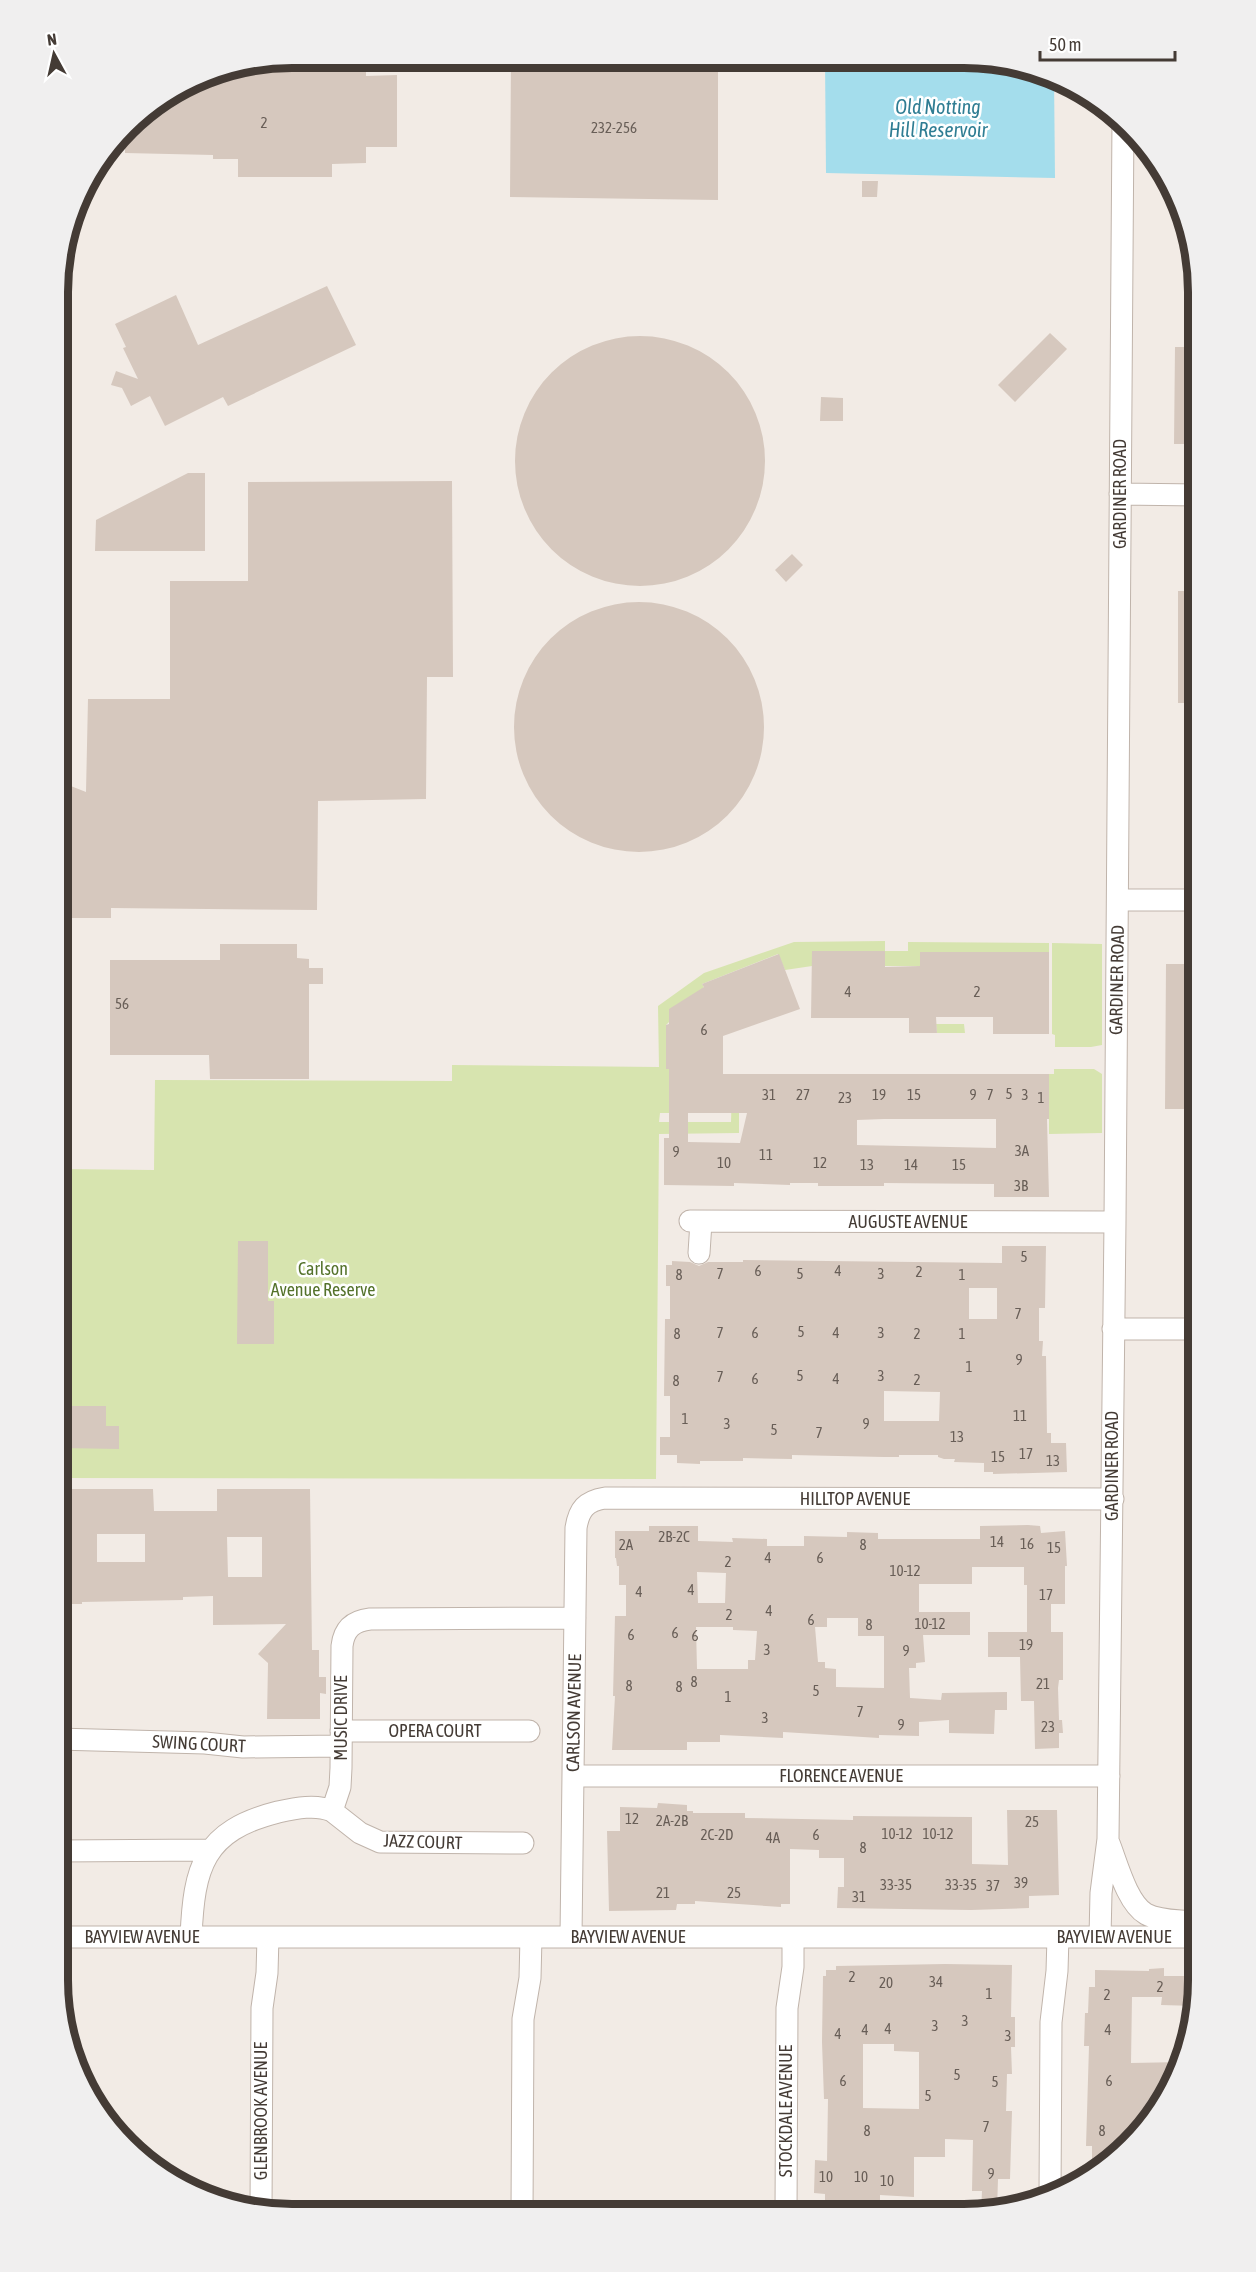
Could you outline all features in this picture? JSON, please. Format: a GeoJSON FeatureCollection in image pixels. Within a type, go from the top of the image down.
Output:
{"type":"FeatureCollection","features":[{"type":"Feature","properties":{"kind":"street","name":"GARDINER ROAD"},"geometry":{"type":"LineString","coordinates":[[1107,1937],[1101,1893],[1108,1839],[1113,1499],[1123,133]]}},
{"type":"Feature","properties":{"kind":"street"},"geometry":{"type":"LineString","coordinates":[[1120,494],[1188,495]]}},
{"type":"Feature","properties":{"kind":"street"},"geometry":{"type":"LineString","coordinates":[[1118,900],[1188,900]]}},
{"type":"Feature","properties":{"kind":"street","name":"AUGUSTE AVENUE"},"geometry":{"type":"LineString","coordinates":[[699,1253],[695,1222],[1115,1222]]}},
{"type":"Feature","properties":{"kind":"street"},"geometry":{"type":"LineString","coordinates":[[1113,1329],[1188,1329]]}},
{"type":"Feature","properties":{"kind":"street","name":"HILLTOP AVENUE"},"geometry":{"type":"LineString","coordinates":[[598,1499],[1113,1499]]}},
{"type":"Feature","properties":{"kind":"street","name":"CARLSON AVENUE"},"geometry":{"type":"LineString","coordinates":[[571,1937],[576,1528],[584,1506],[598,1499]]}},
{"type":"Feature","properties":{"kind":"street","name":"MUSIC DRIVE"},"geometry":{"type":"LineString","coordinates":[[332,1811],[339,1787],[343,1638],[356,1622],[370,1619],[575,1618]]}},
{"type":"Feature","properties":{"kind":"street","name":"OPERA COURT"},"geometry":{"type":"LineString","coordinates":[[341,1738],[529,1731]]}},
{"type":"Feature","properties":{"kind":"street","name":"SWING COURT"},"geometry":{"type":"LineString","coordinates":[[68,1739],[205,1743],[243,1747],[341,1738]]}},
{"type":"Feature","properties":{"kind":"street","name":"FLORENCE AVENUE"},"geometry":{"type":"LineString","coordinates":[[573,1776],[1109,1776]]}},
{"type":"Feature","properties":{"kind":"street"},"geometry":{"type":"LineString","coordinates":[[191,1937],[194,1892],[198,1875],[209,1850],[234,1831],[264,1816],[314,1807],[332,1811]]}},
{"type":"Feature","properties":{"kind":"street","name":"JAZZ COURT"},"geometry":{"type":"LineString","coordinates":[[332,1811],[360,1833],[380,1842],[524,1843]]}},
{"type":"Feature","properties":{"kind":"street","name":"GARDINER ROAD"},"geometry":{"type":"LineString","coordinates":[[1108,1839],[1131,1897],[1145,1913],[1188,1922]]}},
{"type":"Feature","properties":{"kind":"street"},"geometry":{"type":"LineString","coordinates":[[68,1851],[209,1850]]}},
{"type":"Feature","properties":{"kind":"street","name":"BAYVIEW AVENUE"},"geometry":{"type":"LineString","coordinates":[[68,1937],[1188,1937]]}},
{"type":"Feature","properties":{"kind":"street","name":"GLENBROOK AVENUE"},"geometry":{"type":"LineString","coordinates":[[261,2203],[262,2008],[257,1974],[263,1937]]}},
{"type":"Feature","properties":{"kind":"street"},"geometry":{"type":"LineString","coordinates":[[522,2204],[524,2019],[518,1980],[525,1937]]}},
{"type":"Feature","properties":{"kind":"street","name":"STOCKDALE AVENUE"},"geometry":{"type":"LineString","coordinates":[[786,2204],[787,2008],[782,1971],[788,1937]]}},
{"type":"Feature","properties":{"kind":"street"},"geometry":{"type":"LineString","coordinates":[[1050,2187],[1051,2022],[1046,1973],[1052,1937]]}},
{"type":"Feature","properties":{"kind":"green space","name":"Carlson Avenue Reserve"},"geometry":{"type":"Polygon","coordinates":[[[885,941],[885,951],[812,951],[812,966],[785,970],[778,954],[702,984],[704,987],[666,1025],[669,1113],[660,1113],[659,1122],[731,1122],[732,1086],[739,1086],[739,1133],[659,1134],[656,1479],[68,1478],[68,1169],[154,1170],[155,1080],[452,1081],[452,1065],[659,1067],[658,1006],[704,973],[794,942],[885,941]]]}},
{"type":"Feature","properties":{"kind":"green space"},"geometry":{"type":"Polygon","coordinates":[[[908,942],[1049,943],[1049,952],[921,952],[920,966],[885,966],[885,951],[908,951],[908,942]]]}},
{"type":"Feature","properties":{"kind":"green space"},"geometry":{"type":"Polygon","coordinates":[[[1052,943],[1102,944],[1102,1045],[1055,1047],[1055,1035],[1052,1034],[1052,943]]]}},
{"type":"Feature","properties":{"kind":"green space"},"geometry":{"type":"Polygon","coordinates":[[[936,1024],[964,1024],[965,1033],[937,1033],[936,1024]]]}},
{"type":"Feature","properties":{"kind":"green space"},"geometry":{"type":"Polygon","coordinates":[[[1054,1069],[1094,1069],[1102,1074],[1102,1133],[1049,1134],[1049,1074],[1054,1074],[1054,1069]]]}},
{"type":"Feature","properties":{"kind":"water","name":"Old Notting Hill Reservoir"},"geometry":{"type":"Polygon","coordinates":[[[825,68],[994,69],[1036,79],[1054,87],[1055,178],[826,173],[825,68]]]}},
{"type":"Feature","properties":{"kind":"building"},"geometry":{"type":"Polygon","coordinates":[[[277,68],[366,68],[366,76],[397,75],[397,147],[366,147],[366,163],[332,164],[332,177],[238,177],[238,159],[213,159],[213,155],[125,153],[125,142],[155,114],[193,91],[234,75],[277,68]]]}},
{"type":"Feature","properties":{"kind":"building"},"geometry":{"type":"Polygon","coordinates":[[[511,68],[718,68],[718,200],[510,197],[511,68]]]}},
{"type":"Feature","properties":{"kind":"building"},"geometry":{"type":"Polygon","coordinates":[[[862,181],[878,181],[877,197],[862,197],[862,181]]]}},
{"type":"Feature","properties":{"kind":"building"},"geometry":{"type":"Polygon","coordinates":[[[327,286],[356,345],[228,406],[223,397],[165,426],[150,396],[131,406],[122,388],[111,385],[116,371],[138,379],[123,348],[126,347],[115,324],[176,295],[198,345],[327,286]]]}},
{"type":"Feature","properties":{"kind":"building"},"geometry":{"type":"Polygon","coordinates":[[[1050,333],[1067,349],[1015,402],[998,385],[1050,333]]]}},
{"type":"Feature","properties":{"kind":"building"},"geometry":{"type":"Polygon","coordinates":[[[640,336],[664,339],[688,346],[709,357],[728,373],[744,392],[755,413],[762,437],[765,461],[762,485],[755,509],[744,530],[728,549],[709,565],[688,576],[664,583],[640,586],[616,583],[592,576],[571,565],[552,549],[536,530],[525,509],[518,485],[515,461],[518,437],[525,413],[536,392],[552,373],[571,357],[592,346],[616,339],[640,336]]]}},
{"type":"Feature","properties":{"kind":"building"},"geometry":{"type":"Polygon","coordinates":[[[1175,347],[1188,347],[1188,444],[1174,444],[1175,347]]]}},
{"type":"Feature","properties":{"kind":"building"},"geometry":{"type":"Polygon","coordinates":[[[821,397],[843,398],[843,421],[820,421],[821,397]]]}},
{"type":"Feature","properties":{"kind":"building"},"geometry":{"type":"Polygon","coordinates":[[[188,473],[205,473],[205,551],[95,551],[96,520],[188,473]]]}},
{"type":"Feature","properties":{"kind":"building"},"geometry":{"type":"Polygon","coordinates":[[[452,481],[453,677],[427,677],[426,799],[318,801],[317,910],[111,908],[111,918],[68,918],[68,785],[86,792],[88,699],[170,699],[170,581],[248,581],[248,482],[452,481]]]}},
{"type":"Feature","properties":{"kind":"building"},"geometry":{"type":"Polygon","coordinates":[[[792,554],[803,565],[786,582],[775,570],[792,554]]]}},
{"type":"Feature","properties":{"kind":"building"},"geometry":{"type":"Polygon","coordinates":[[[1178,591],[1188,591],[1188,703],[1178,703],[1178,591]]]}},
{"type":"Feature","properties":{"kind":"building"},"geometry":{"type":"Polygon","coordinates":[[[639,602],[675,608],[698,617],[718,630],[736,648],[754,679],[761,703],[764,727],[758,763],[749,786],[736,806],[718,824],[687,842],[663,849],[639,852],[603,846],[580,837],[560,824],[542,806],[524,775],[517,751],[514,727],[520,691],[529,668],[542,648],[560,630],[591,612],[615,605],[639,602]]]}},
{"type":"Feature","properties":{"kind":"building"},"geometry":{"type":"Polygon","coordinates":[[[220,944],[297,944],[297,958],[309,959],[309,968],[323,968],[323,984],[309,984],[309,1079],[210,1079],[209,1055],[110,1055],[110,960],[220,960],[220,944]]]}},
{"type":"Feature","properties":{"kind":"building"},"geometry":{"type":"Polygon","coordinates":[[[812,951],[885,951],[885,967],[920,966],[920,952],[1049,952],[1049,1034],[993,1034],[993,1017],[936,1017],[937,1033],[909,1033],[909,1018],[811,1018],[812,951]]]}},
{"type":"Feature","properties":{"kind":"building"},"geometry":{"type":"Polygon","coordinates":[[[779,954],[800,1009],[723,1036],[723,1074],[1049,1074],[1049,1119],[1047,1119],[1049,1197],[994,1197],[994,1184],[664,1185],[664,1138],[669,1138],[669,1069],[666,1069],[666,1025],[669,1024],[669,1009],[704,987],[702,984],[779,954]],[[688,1113],[688,1142],[740,1143],[747,1113],[688,1113]],[[996,1119],[857,1120],[857,1145],[996,1148],[996,1119]]]}},
{"type":"Feature","properties":{"kind":"building"},"geometry":{"type":"Polygon","coordinates":[[[1166,964],[1188,964],[1188,1109],[1165,1109],[1166,964]]]}},
{"type":"Feature","properties":{"kind":"building"},"geometry":{"type":"Polygon","coordinates":[[[238,1241],[268,1241],[268,1301],[274,1301],[274,1344],[237,1344],[238,1241]]]}},
{"type":"Feature","properties":{"kind":"building"},"geometry":{"type":"Polygon","coordinates":[[[1002,1246],[1046,1246],[1045,1308],[1039,1308],[1039,1341],[1043,1341],[1042,1356],[1046,1356],[1047,1433],[1051,1433],[1051,1443],[1066,1443],[1067,1472],[993,1474],[993,1472],[984,1472],[984,1463],[954,1462],[955,1459],[944,1459],[938,1455],[884,1457],[792,1455],[792,1459],[743,1458],[743,1461],[700,1461],[700,1464],[677,1463],[677,1455],[660,1455],[660,1437],[670,1437],[670,1396],[664,1396],[665,1319],[670,1319],[670,1286],[666,1286],[666,1265],[672,1265],[672,1261],[690,1262],[699,1266],[708,1262],[743,1262],[743,1260],[1002,1263],[1002,1246]],[[969,1288],[969,1319],[997,1319],[997,1288],[969,1288]],[[884,1391],[884,1421],[939,1421],[940,1392],[884,1391]]]}},
{"type":"Feature","properties":{"kind":"building"},"geometry":{"type":"Polygon","coordinates":[[[68,1406],[106,1406],[106,1426],[119,1426],[119,1449],[68,1448],[68,1406]]]}},
{"type":"Feature","properties":{"kind":"building"},"geometry":{"type":"Polygon","coordinates":[[[68,1489],[153,1489],[154,1511],[217,1511],[217,1489],[310,1489],[312,1650],[319,1650],[319,1677],[326,1677],[326,1694],[320,1693],[320,1719],[267,1719],[268,1663],[258,1654],[286,1624],[213,1625],[213,1596],[183,1597],[183,1600],[82,1602],[82,1604],[68,1604],[68,1489]],[[97,1534],[97,1562],[145,1562],[145,1534],[97,1534]],[[227,1537],[228,1577],[262,1577],[262,1537],[227,1537]]]}},
{"type":"Feature","properties":{"kind":"building"},"geometry":{"type":"Polygon","coordinates":[[[1028,1525],[1040,1526],[1041,1533],[1065,1531],[1067,1566],[1065,1566],[1065,1604],[1051,1604],[1051,1632],[1063,1632],[1063,1680],[1059,1680],[1058,1688],[1059,1720],[1062,1720],[1063,1733],[1059,1733],[1059,1748],[1035,1749],[1034,1701],[1021,1701],[1020,1657],[988,1657],[988,1632],[1027,1632],[1027,1585],[1024,1585],[1024,1567],[972,1567],[972,1584],[919,1584],[919,1612],[970,1612],[970,1635],[923,1635],[925,1662],[916,1663],[916,1668],[909,1668],[910,1698],[941,1700],[942,1693],[1007,1692],[1007,1710],[995,1710],[994,1734],[949,1733],[949,1720],[919,1722],[919,1736],[879,1735],[879,1738],[783,1732],[783,1738],[720,1735],[720,1742],[687,1742],[687,1750],[612,1750],[615,1616],[626,1616],[626,1585],[619,1585],[619,1566],[615,1558],[615,1531],[649,1531],[649,1526],[698,1526],[698,1541],[733,1542],[732,1538],[767,1539],[767,1546],[804,1546],[804,1536],[847,1537],[847,1532],[878,1533],[878,1539],[980,1539],[980,1526],[1028,1525]],[[697,1572],[698,1603],[725,1603],[726,1573],[697,1572]],[[827,1618],[827,1627],[815,1627],[818,1662],[825,1662],[825,1668],[836,1669],[836,1687],[884,1688],[884,1636],[858,1636],[858,1618],[827,1618]],[[696,1627],[697,1669],[748,1669],[748,1660],[755,1660],[757,1631],[733,1630],[733,1627],[696,1627]]]}},
{"type":"Feature","properties":{"kind":"building"},"geometry":{"type":"Polygon","coordinates":[[[658,1803],[687,1805],[687,1811],[693,1811],[693,1813],[745,1813],[745,1818],[853,1820],[853,1816],[972,1817],[972,1864],[1008,1865],[1007,1810],[1057,1810],[1059,1895],[1029,1896],[1029,1908],[971,1910],[837,1908],[838,1887],[844,1887],[844,1858],[819,1858],[819,1850],[790,1849],[790,1904],[781,1904],[781,1907],[695,1901],[695,1904],[677,1904],[676,1910],[609,1911],[607,1831],[620,1831],[620,1807],[657,1808],[658,1803]]]}},
{"type":"Feature","properties":{"kind":"building"},"geometry":{"type":"Polygon","coordinates":[[[1012,1965],[1011,2017],[1015,2017],[1015,2047],[1011,2047],[1012,2074],[1007,2074],[1006,2111],[1012,2111],[1010,2179],[998,2179],[997,2202],[981,2204],[982,2191],[972,2191],[973,2140],[945,2139],[945,2157],[914,2157],[914,2197],[880,2195],[880,2204],[825,2204],[825,2194],[814,2193],[815,2160],[827,2161],[828,2099],[824,2099],[822,2042],[823,1976],[826,1976],[826,1970],[836,1970],[836,1966],[1012,1965]],[[863,2044],[863,2108],[919,2109],[919,2052],[894,2051],[894,2044],[863,2044]]]}},
{"type":"Feature","properties":{"kind":"building"},"geometry":{"type":"Polygon","coordinates":[[[1164,1968],[1164,1976],[1188,1976],[1187,2006],[1161,2005],[1162,1997],[1132,1997],[1131,2063],[1173,2062],[1151,2105],[1142,2117],[1123,2139],[1092,2165],[1092,2146],[1086,2146],[1089,2046],[1084,2046],[1089,1987],[1095,1987],[1095,1970],[1149,1971],[1149,1969],[1164,1968]]]}}]}
